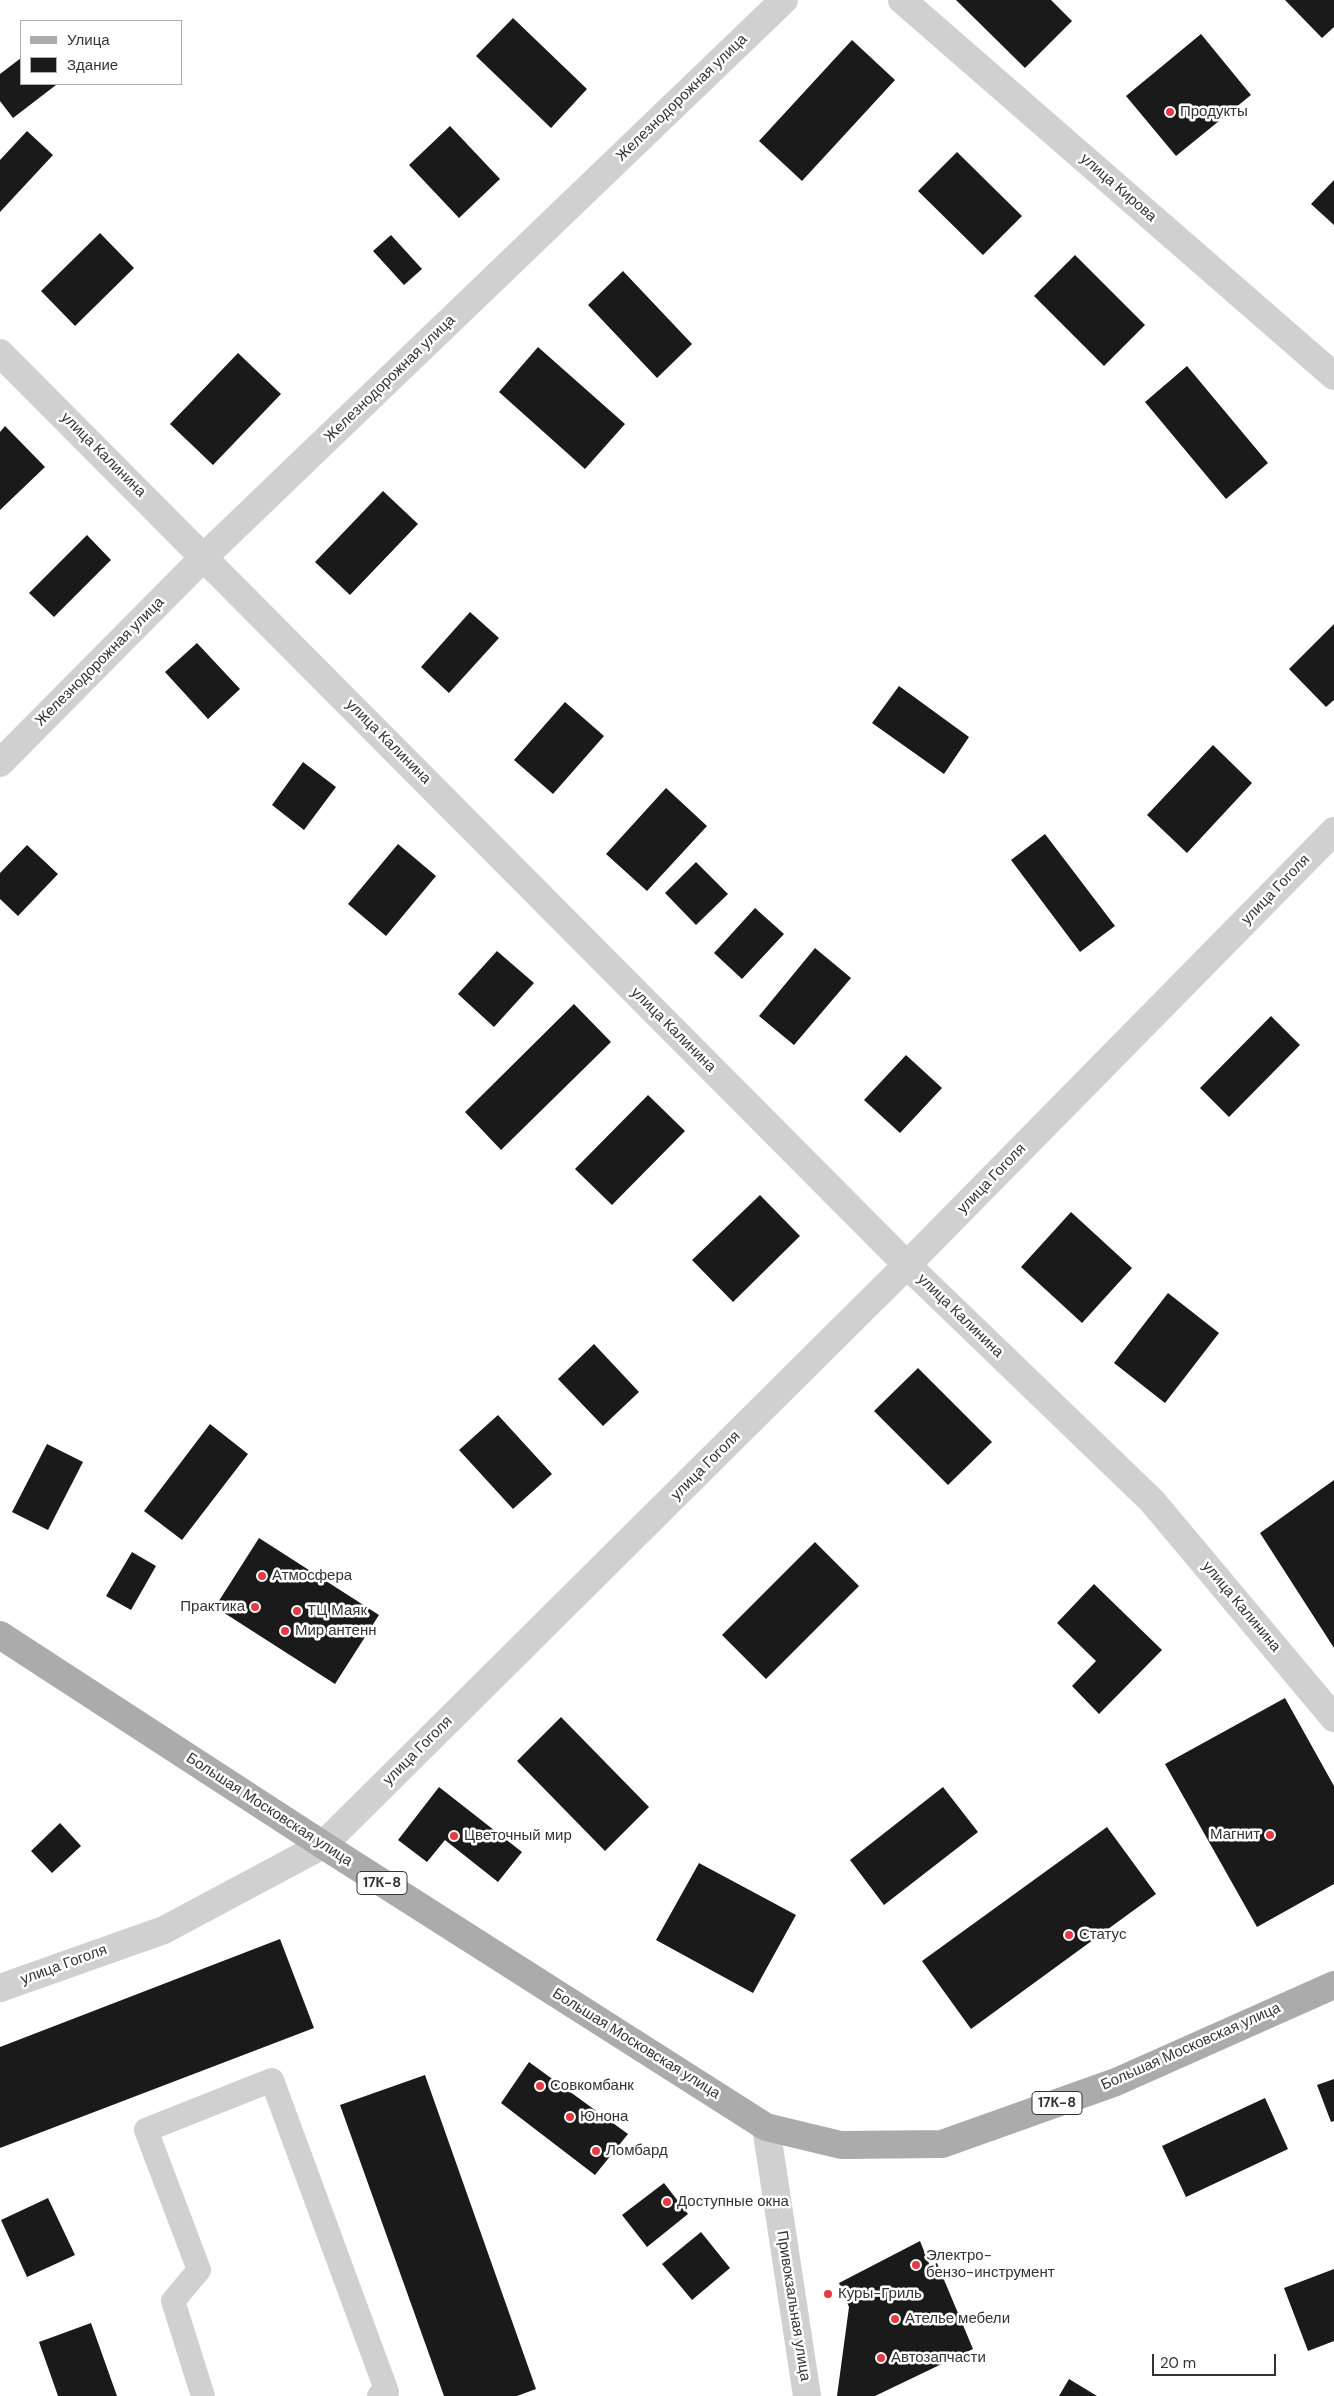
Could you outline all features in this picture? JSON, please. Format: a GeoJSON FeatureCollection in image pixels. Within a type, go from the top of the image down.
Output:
{"type":"FeatureCollection","features":[{"type":"Feature","properties":{"kind":"main road","name":"Большая Московская улица"},"geometry":{"type":"LineString","coordinates":[[0,1635],[323,1845],[766,2127],[841,2145],[942,2144],[1116,2082],[1334,1985]]}},
{"type":"Feature","properties":{"kind":"street","name":"Железнодорожная улица"},"geometry":{"type":"LineString","coordinates":[[0,763],[204,557],[784,0]]}},
{"type":"Feature","properties":{"kind":"street","name":"улица Кирова"},"geometry":{"type":"LineString","coordinates":[[902,0],[1334,376]]}},
{"type":"Feature","properties":{"kind":"street","name":"улица Калинина"},"geometry":{"type":"LineString","coordinates":[[0,353],[907,1265],[1152,1501],[1334,1718]]}},
{"type":"Feature","properties":{"kind":"street","name":"улица Гоголя"},"geometry":{"type":"LineString","coordinates":[[0,1988],[164,1930],[323,1845],[907,1265],[1334,831]]}},
{"type":"Feature","properties":{"kind":"street","name":"Привокзальная улица"},"geometry":{"type":"LineString","coordinates":[[766,2127],[807,2396]]}},
{"type":"Feature","properties":{"kind":"lane"},"geometry":{"type":"LineString","coordinates":[[203,2396],[173,2301],[199,2270],[146,2130],[272,2080],[385,2395]]}},
{"type":"Feature","properties":{"kind":"building"},"geometry":{"type":"Polygon","coordinates":[[[956,0],[1051,0],[1072,21],[1025,68],[956,0]]]}},
{"type":"Feature","properties":{"kind":"building"},"geometry":{"type":"Polygon","coordinates":[[[1285,0],[1334,0],[1334,27],[1322,38],[1285,0]]]}},
{"type":"Feature","properties":{"kind":"building"},"geometry":{"type":"Polygon","coordinates":[[[513,18],[587,89],[551,128],[476,56],[513,18]]]}},
{"type":"Feature","properties":{"kind":"building"},"geometry":{"type":"Polygon","coordinates":[[[1201,34],[1251,95],[1176,156],[1126,96],[1201,34]]]}},
{"type":"Feature","properties":{"kind":"building"},"geometry":{"type":"Polygon","coordinates":[[[852,40],[895,80],[802,181],[759,141],[852,40]]]}},
{"type":"Feature","properties":{"kind":"building"},"geometry":{"type":"Polygon","coordinates":[[[20,59],[20,85],[56,85],[13,118],[0,101],[0,74],[20,59]]]}},
{"type":"Feature","properties":{"kind":"building"},"geometry":{"type":"Polygon","coordinates":[[[450,126],[500,179],[459,218],[409,165],[450,126]]]}},
{"type":"Feature","properties":{"kind":"building"},"geometry":{"type":"Polygon","coordinates":[[[27,131],[53,155],[0,212],[0,160],[27,131]]]}},
{"type":"Feature","properties":{"kind":"building"},"geometry":{"type":"Polygon","coordinates":[[[957,152],[1022,216],[983,255],[918,191],[957,152]]]}},
{"type":"Feature","properties":{"kind":"building"},"geometry":{"type":"Polygon","coordinates":[[[1334,180],[1334,225],[1311,204],[1334,180]]]}},
{"type":"Feature","properties":{"kind":"building"},"geometry":{"type":"Polygon","coordinates":[[[100,233],[134,268],[75,326],[41,291],[100,233]]]}},
{"type":"Feature","properties":{"kind":"building"},"geometry":{"type":"Polygon","coordinates":[[[391,235],[422,269],[404,285],[373,251],[391,235]]]}},
{"type":"Feature","properties":{"kind":"building"},"geometry":{"type":"Polygon","coordinates":[[[1075,255],[1145,325],[1104,366],[1034,296],[1075,255]]]}},
{"type":"Feature","properties":{"kind":"building"},"geometry":{"type":"Polygon","coordinates":[[[623,271],[692,344],[657,378],[588,305],[623,271]]]}},
{"type":"Feature","properties":{"kind":"building"},"geometry":{"type":"Polygon","coordinates":[[[538,347],[625,424],[585,469],[499,392],[538,347]]]}},
{"type":"Feature","properties":{"kind":"building"},"geometry":{"type":"Polygon","coordinates":[[[238,353],[281,394],[213,465],[170,424],[238,353]]]}},
{"type":"Feature","properties":{"kind":"building"},"geometry":{"type":"Polygon","coordinates":[[[1187,366],[1268,463],[1226,499],[1145,402],[1187,366]]]}},
{"type":"Feature","properties":{"kind":"building"},"geometry":{"type":"Polygon","coordinates":[[[5,426],[45,467],[0,510],[0,432],[5,426]]]}},
{"type":"Feature","properties":{"kind":"building"},"geometry":{"type":"Polygon","coordinates":[[[383,491],[418,524],[350,595],[315,562],[383,491]]]}},
{"type":"Feature","properties":{"kind":"building"},"geometry":{"type":"Polygon","coordinates":[[[87,535],[111,560],[54,617],[29,593],[87,535]]]}},
{"type":"Feature","properties":{"kind":"building"},"geometry":{"type":"Polygon","coordinates":[[[470,612],[499,638],[449,693],[421,667],[470,612]]]}},
{"type":"Feature","properties":{"kind":"building"},"geometry":{"type":"Polygon","coordinates":[[[1334,624],[1334,700],[1326,707],[1289,669],[1334,624]]]}},
{"type":"Feature","properties":{"kind":"building"},"geometry":{"type":"Polygon","coordinates":[[[197,643],[240,689],[208,719],[165,672],[197,643]]]}},
{"type":"Feature","properties":{"kind":"building"},"geometry":{"type":"Polygon","coordinates":[[[899,686],[969,737],[944,774],[872,723],[899,686]]]}},
{"type":"Feature","properties":{"kind":"building"},"geometry":{"type":"Polygon","coordinates":[[[565,702],[604,736],[553,794],[514,760],[565,702]]]}},
{"type":"Feature","properties":{"kind":"building"},"geometry":{"type":"Polygon","coordinates":[[[1213,745],[1252,783],[1187,853],[1147,815],[1213,745]]]}},
{"type":"Feature","properties":{"kind":"building"},"geometry":{"type":"Polygon","coordinates":[[[303,762],[336,787],[304,830],[272,805],[303,762]]]}},
{"type":"Feature","properties":{"kind":"building"},"geometry":{"type":"Polygon","coordinates":[[[666,788],[707,826],[647,891],[606,854],[666,788]]]}},
{"type":"Feature","properties":{"kind":"building"},"geometry":{"type":"Polygon","coordinates":[[[1045,834],[1115,926],[1080,952],[1011,860],[1045,834]]]}},
{"type":"Feature","properties":{"kind":"building"},"geometry":{"type":"Polygon","coordinates":[[[398,844],[436,876],[386,936],[348,904],[398,844]]]}},
{"type":"Feature","properties":{"kind":"building"},"geometry":{"type":"Polygon","coordinates":[[[27,845],[58,874],[18,916],[0,899],[0,873],[27,845]]]}},
{"type":"Feature","properties":{"kind":"building"},"geometry":{"type":"Polygon","coordinates":[[[696,862],[728,894],[696,925],[665,893],[696,862]]]}},
{"type":"Feature","properties":{"kind":"building"},"geometry":{"type":"Polygon","coordinates":[[[755,908],[784,934],[742,979],[714,953],[755,908]]]}},
{"type":"Feature","properties":{"kind":"building"},"geometry":{"type":"Polygon","coordinates":[[[815,948],[851,978],[794,1045],[759,1016],[815,948]]]}},
{"type":"Feature","properties":{"kind":"building"},"geometry":{"type":"Polygon","coordinates":[[[497,951],[534,983],[494,1027],[458,994],[497,951]]]}},
{"type":"Feature","properties":{"kind":"building"},"geometry":{"type":"Polygon","coordinates":[[[574,1004],[611,1042],[501,1150],[465,1112],[574,1004]]]}},
{"type":"Feature","properties":{"kind":"building"},"geometry":{"type":"Polygon","coordinates":[[[1271,1016],[1300,1045],[1229,1117],[1200,1088],[1271,1016]]]}},
{"type":"Feature","properties":{"kind":"building"},"geometry":{"type":"Polygon","coordinates":[[[906,1055],[942,1088],[900,1133],[864,1100],[906,1055]]]}},
{"type":"Feature","properties":{"kind":"building"},"geometry":{"type":"Polygon","coordinates":[[[648,1095],[685,1131],[612,1205],[575,1169],[648,1095]]]}},
{"type":"Feature","properties":{"kind":"building"},"geometry":{"type":"Polygon","coordinates":[[[760,1195],[800,1236],[733,1302],[692,1260],[760,1195]]]}},
{"type":"Feature","properties":{"kind":"building"},"geometry":{"type":"Polygon","coordinates":[[[1071,1212],[1132,1268],[1082,1323],[1021,1267],[1071,1212]]]}},
{"type":"Feature","properties":{"kind":"building"},"geometry":{"type":"Polygon","coordinates":[[[1168,1293],[1219,1333],[1165,1403],[1114,1363],[1168,1293]]]}},
{"type":"Feature","properties":{"kind":"building"},"geometry":{"type":"Polygon","coordinates":[[[594,1344],[639,1392],[603,1426],[558,1379],[594,1344]]]}},
{"type":"Feature","properties":{"kind":"building"},"geometry":{"type":"Polygon","coordinates":[[[918,1368],[992,1442],[948,1485],[874,1411],[918,1368]]]}},
{"type":"Feature","properties":{"kind":"building"},"geometry":{"type":"Polygon","coordinates":[[[498,1415],[552,1474],[513,1509],[459,1450],[498,1415]]]}},
{"type":"Feature","properties":{"kind":"building"},"geometry":{"type":"Polygon","coordinates":[[[210,1424],[248,1454],[182,1540],[144,1511],[210,1424]]]}},
{"type":"Feature","properties":{"kind":"building"},"geometry":{"type":"Polygon","coordinates":[[[47,1444],[83,1462],[48,1530],[12,1512],[47,1444]]]}},
{"type":"Feature","properties":{"kind":"building"},"geometry":{"type":"Polygon","coordinates":[[[1334,1480],[1334,1648],[1260,1533],[1334,1480]]]}},
{"type":"Feature","properties":{"kind":"building","name":"ТЦ Маяк"},"geometry":{"type":"Polygon","coordinates":[[[259,1538],[379,1615],[335,1684],[215,1607],[259,1538]]]}},
{"type":"Feature","properties":{"kind":"building"},"geometry":{"type":"Polygon","coordinates":[[[815,1542],[859,1586],[766,1679],[722,1635],[815,1542]]]}},
{"type":"Feature","properties":{"kind":"building"},"geometry":{"type":"Polygon","coordinates":[[[132,1552],[156,1566],[131,1610],[106,1596],[132,1552]]]}},
{"type":"Feature","properties":{"kind":"building"},"geometry":{"type":"Polygon","coordinates":[[[1094,1584],[1162,1650],[1099,1714],[1072,1686],[1096,1661],[1057,1623],[1094,1584]]]}},
{"type":"Feature","properties":{"kind":"building","name":"Магнит"},"geometry":{"type":"Polygon","coordinates":[[[1285,1698],[1334,1786],[1334,1884],[1257,1927],[1165,1764],[1285,1698]]]}},
{"type":"Feature","properties":{"kind":"building"},"geometry":{"type":"Polygon","coordinates":[[[561,1717],[649,1807],[605,1851],[517,1761],[561,1717]]]}},
{"type":"Feature","properties":{"kind":"building"},"geometry":{"type":"Polygon","coordinates":[[[439,1787],[522,1852],[498,1882],[445,1840],[427,1862],[398,1840],[439,1787]]]}},
{"type":"Feature","properties":{"kind":"building"},"geometry":{"type":"Polygon","coordinates":[[[943,1787],[978,1832],[884,1905],[850,1860],[943,1787]]]}},
{"type":"Feature","properties":{"kind":"building"},"geometry":{"type":"Polygon","coordinates":[[[60,1823],[81,1846],[52,1873],[31,1851],[60,1823]]]}},
{"type":"Feature","properties":{"kind":"building"},"geometry":{"type":"Polygon","coordinates":[[[1107,1827],[1156,1894],[971,2029],[922,1961],[1107,1827]]]}},
{"type":"Feature","properties":{"kind":"building"},"geometry":{"type":"Polygon","coordinates":[[[699,1863],[796,1915],[753,1993],[656,1940],[699,1863]]]}},
{"type":"Feature","properties":{"kind":"building"},"geometry":{"type":"Polygon","coordinates":[[[280,1939],[314,2028],[0,2148],[0,2047],[280,1939]]]}},
{"type":"Feature","properties":{"kind":"building"},"geometry":{"type":"Polygon","coordinates":[[[529,2062],[628,2134],[595,2175],[501,2103],[529,2062]]]}},
{"type":"Feature","properties":{"kind":"building"},"geometry":{"type":"Polygon","coordinates":[[[425,2075],[536,2389],[517,2396],[444,2396],[340,2105],[425,2075]]]}},
{"type":"Feature","properties":{"kind":"building"},"geometry":{"type":"Polygon","coordinates":[[[1334,2079],[1334,2121],[1331,2122],[1317,2085],[1334,2079]]]}},
{"type":"Feature","properties":{"kind":"building"},"geometry":{"type":"Polygon","coordinates":[[[1265,2098],[1288,2149],[1186,2197],[1162,2146],[1265,2098]]]}},
{"type":"Feature","properties":{"kind":"building"},"geometry":{"type":"Polygon","coordinates":[[[664,2183],[688,2214],[647,2247],[622,2215],[664,2183]]]}},
{"type":"Feature","properties":{"kind":"building"},"geometry":{"type":"Polygon","coordinates":[[[48,2198],[75,2255],[27,2277],[1,2220],[48,2198]]]}},
{"type":"Feature","properties":{"kind":"building"},"geometry":{"type":"Polygon","coordinates":[[[701,2232],[730,2268],[692,2300],[662,2264],[701,2232]]]}},
{"type":"Feature","properties":{"kind":"building"},"geometry":{"type":"Polygon","coordinates":[[[920,2241],[930,2266],[937,2263],[973,2349],[875,2396],[837,2396],[849,2307],[839,2283],[920,2241]]]}},
{"type":"Feature","properties":{"kind":"building"},"geometry":{"type":"Polygon","coordinates":[[[1334,2269],[1334,2341],[1308,2351],[1284,2288],[1334,2269]]]}},
{"type":"Feature","properties":{"kind":"building"},"geometry":{"type":"Polygon","coordinates":[[[91,2323],[117,2396],[58,2396],[39,2342],[91,2323]]]}},
{"type":"Feature","properties":{"kind":"building"},"geometry":{"type":"Polygon","coordinates":[[[1069,2379],[1097,2396],[1059,2396],[1069,2379]]]}},
{"type":"Feature","properties":{"kind":"place","name":"Продукты"},"geometry":{"type":"Point","coordinates":[1170,112]}},
{"type":"Feature","properties":{"kind":"place","name":"Атмосфера"},"geometry":{"type":"Point","coordinates":[262,1576]}},
{"type":"Feature","properties":{"kind":"place","name":"Практика"},"geometry":{"type":"Point","coordinates":[255,1607]}},
{"type":"Feature","properties":{"kind":"place","name":"ТЦ Маяк"},"geometry":{"type":"Point","coordinates":[297,1611]}},
{"type":"Feature","properties":{"kind":"place","name":"Мир антенн"},"geometry":{"type":"Point","coordinates":[285,1631]}},
{"type":"Feature","properties":{"kind":"place","name":"Магнит"},"geometry":{"type":"Point","coordinates":[1270,1835]}},
{"type":"Feature","properties":{"kind":"place","name":"Цветочный мир"},"geometry":{"type":"Point","coordinates":[454,1836]}},
{"type":"Feature","properties":{"kind":"place","name":"Статус"},"geometry":{"type":"Point","coordinates":[1069,1935]}},
{"type":"Feature","properties":{"kind":"place","name":"Совкомбанк"},"geometry":{"type":"Point","coordinates":[540,2086]}},
{"type":"Feature","properties":{"kind":"place","name":"Юнона"},"geometry":{"type":"Point","coordinates":[570,2117]}},
{"type":"Feature","properties":{"kind":"place","name":"Ломбард"},"geometry":{"type":"Point","coordinates":[596,2151]}},
{"type":"Feature","properties":{"kind":"place","name":"Доступные окна"},"geometry":{"type":"Point","coordinates":[667,2202]}},
{"type":"Feature","properties":{"kind":"place","name":"Электро- бензо-инструмент"},"geometry":{"type":"Point","coordinates":[916,2265]}},
{"type":"Feature","properties":{"kind":"place","name":"Куры-Гриль"},"geometry":{"type":"Point","coordinates":[828,2294]}},
{"type":"Feature","properties":{"kind":"place","name":"Ателье мебели"},"geometry":{"type":"Point","coordinates":[895,2319]}},
{"type":"Feature","properties":{"kind":"place","name":"Автозапчасти"},"geometry":{"type":"Point","coordinates":[881,2358]}}]}
